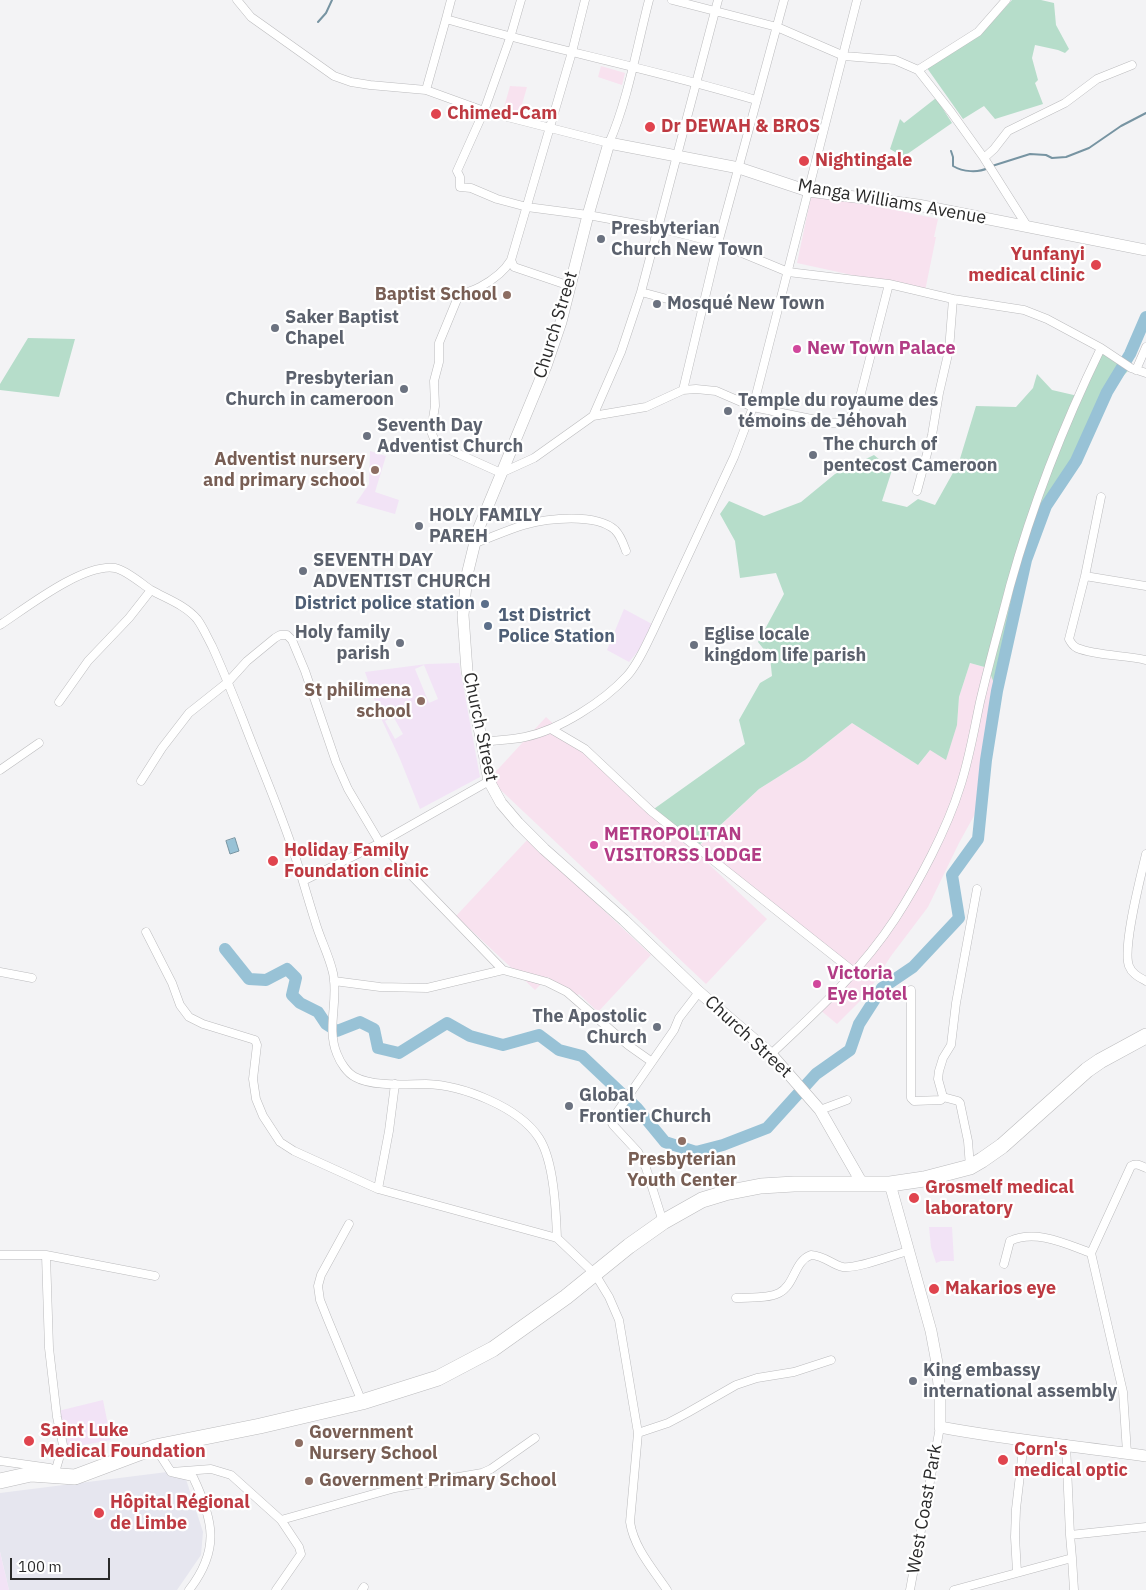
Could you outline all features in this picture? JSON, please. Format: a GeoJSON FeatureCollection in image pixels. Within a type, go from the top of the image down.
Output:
{"type":"FeatureCollection","features":[{"type":"Feature","properties":{"kind":"highway"},"geometry":{"type":"LineString","coordinates":[[0,1481],[31,1474],[75,1478],[154,1447],[260,1426],[362,1402],[438,1378],[494,1349],[530,1324],[629,1246],[664,1222],[702,1200],[761,1186],[890,1184],[924,1179],[970,1166],[1002,1146],[1087,1070],[1146,1036]]}},
{"type":"Feature","properties":{"kind":"main road","name":"Manga Williams Avenue"},"geometry":{"type":"LineString","coordinates":[[609,143],[739,168],[808,191],[918,205],[1146,250]]}},
{"type":"Feature","properties":{"kind":"main road","name":"Church Street"},"geometry":{"type":"LineString","coordinates":[[609,143],[588,214],[560,322],[546,366],[474,544],[467,575],[463,614],[467,671],[489,781],[501,803],[518,823],[699,992],[771,1054],[820,1110],[863,1185]]}},
{"type":"Feature","properties":{"kind":"main road"},"geometry":{"type":"LineString","coordinates":[[890,1184],[937,1363],[940,1427],[1024,1441],[1066,1444],[1146,1456]]}},
{"type":"Feature","properties":{"kind":"street"},"geometry":{"type":"LineString","coordinates":[[237,0],[251,17],[334,76],[351,82],[370,85],[426,90],[484,111],[609,143],[617,126],[649,0]]}},
{"type":"Feature","properties":{"kind":"street"},"geometry":{"type":"LineString","coordinates":[[426,90],[452,0]]}},
{"type":"Feature","properties":{"kind":"street"},"geometry":{"type":"LineString","coordinates":[[521,0],[510,38],[484,111],[457,172],[460,176],[460,187],[471,188],[497,200],[527,207],[588,214],[659,228],[718,243],[788,272],[889,284],[953,299],[1024,310],[1047,319],[1101,348],[1134,369],[1146,373]]}},
{"type":"Feature","properties":{"kind":"street"},"geometry":{"type":"LineString","coordinates":[[586,0],[511,260],[507,267],[481,287],[458,297],[439,344],[439,362],[434,381],[435,406],[432,431],[434,439],[441,446],[502,473],[534,458],[593,416],[646,408],[683,390],[696,389],[716,391],[753,407],[842,424],[854,414],[889,284]]}},
{"type":"Feature","properties":{"kind":"street"},"geometry":{"type":"LineString","coordinates":[[672,0],[777,27],[844,56],[895,60],[918,70],[946,104],[988,164],[1027,226]]}},
{"type":"Feature","properties":{"kind":"street"},"geometry":{"type":"LineString","coordinates":[[593,416],[621,352],[641,292],[718,0]]}},
{"type":"Feature","properties":{"kind":"street"},"geometry":{"type":"LineString","coordinates":[[683,390],[701,308],[784,0]]}},
{"type":"Feature","properties":{"kind":"street"},"geometry":{"type":"LineString","coordinates":[[482,742],[525,737],[550,729],[588,708],[605,695],[627,676],[639,659],[676,584],[734,457],[753,407],[857,0]]}},
{"type":"Feature","properties":{"kind":"street"},"geometry":{"type":"LineString","coordinates":[[918,70],[978,32],[1006,0]]}},
{"type":"Feature","properties":{"kind":"street"},"geometry":{"type":"LineString","coordinates":[[446,19],[510,38],[697,82],[756,100]]}},
{"type":"Feature","properties":{"kind":"street"},"geometry":{"type":"LineString","coordinates":[[988,164],[994,149],[1008,131],[1065,103],[1096,79],[1132,65]]}},
{"type":"Feature","properties":{"kind":"street"},"geometry":{"type":"LineString","coordinates":[[511,260],[514,267],[570,286]]}},
{"type":"Feature","properties":{"kind":"street"},"geometry":{"type":"LineString","coordinates":[[641,292],[701,308]]}},
{"type":"Feature","properties":{"kind":"street"},"geometry":{"type":"LineString","coordinates":[[917,491],[934,429],[939,393],[948,356],[953,299]]}},
{"type":"Feature","properties":{"kind":"street"},"geometry":{"type":"LineString","coordinates":[[1134,369],[1146,347]]}},
{"type":"Feature","properties":{"kind":"street"},"geometry":{"type":"LineString","coordinates":[[771,1054],[829,1000],[877,944],[895,919],[918,879],[954,804],[961,786],[985,679],[1037,497],[1078,396],[1101,348]]}},
{"type":"Feature","properties":{"kind":"street"},"geometry":{"type":"LineString","coordinates":[[1101,497],[1085,576],[1069,639],[1076,648],[1146,660]]}},
{"type":"Feature","properties":{"kind":"street"},"geometry":{"type":"LineString","coordinates":[[474,544],[524,525],[544,521],[593,520],[615,530],[626,550]]}},
{"type":"Feature","properties":{"kind":"street"},"geometry":{"type":"LineString","coordinates":[[0,625],[59,586],[91,571],[116,568],[138,580],[151,590],[186,608],[199,621],[228,682],[286,830],[329,961],[334,981],[332,1028],[337,1055],[344,1067],[354,1077],[366,1081],[395,1084],[429,1084],[459,1090],[482,1097],[507,1109],[528,1125],[539,1138],[548,1163],[554,1190],[557,1238]]}},
{"type":"Feature","properties":{"kind":"street"},"geometry":{"type":"LineString","coordinates":[[1085,576],[1146,586]]}},
{"type":"Feature","properties":{"kind":"street"},"geometry":{"type":"LineString","coordinates":[[59,702],[88,660],[129,618],[151,590]]}},
{"type":"Feature","properties":{"kind":"street"},"geometry":{"type":"LineString","coordinates":[[141,781],[162,748],[189,713],[228,682],[247,661],[275,638],[280,635],[287,635],[292,640],[305,671],[336,762],[348,789],[380,843],[503,970]]}},
{"type":"Feature","properties":{"kind":"street"},"geometry":{"type":"LineString","coordinates":[[550,729],[585,749],[650,811],[854,972]]}},
{"type":"Feature","properties":{"kind":"street"},"geometry":{"type":"LineString","coordinates":[[0,770],[39,742]]}},
{"type":"Feature","properties":{"kind":"street"},"geometry":{"type":"LineString","coordinates":[[303,881],[380,843],[489,781]]}},
{"type":"Feature","properties":{"kind":"street"},"geometry":{"type":"LineString","coordinates":[[1146,854],[1130,932],[1127,958],[1130,968],[1136,975],[1146,981]]}},
{"type":"Feature","properties":{"kind":"street"},"geometry":{"type":"LineString","coordinates":[[943,1097],[938,1079],[939,1071],[943,1058],[951,1045],[956,1003],[977,889]]}},
{"type":"Feature","properties":{"kind":"street"},"geometry":{"type":"LineString","coordinates":[[146,932],[172,983],[180,1005],[189,1017],[203,1024],[255,1040],[257,1045],[253,1079],[256,1099],[262,1116],[280,1142],[294,1151],[378,1189],[557,1238],[595,1274],[609,1297],[619,1320],[638,1433],[630,1522],[632,1532],[635,1542],[667,1590]]}},
{"type":"Feature","properties":{"kind":"street"},"geometry":{"type":"LineString","coordinates":[[334,981],[387,987],[427,988],[503,970],[548,982],[567,992],[628,1045],[652,1062]]}},
{"type":"Feature","properties":{"kind":"street"},"geometry":{"type":"LineString","coordinates":[[0,972],[32,978]]}},
{"type":"Feature","properties":{"kind":"street"},"geometry":{"type":"LineString","coordinates":[[911,990],[911,1098],[914,1101],[941,1100],[943,1097]]}},
{"type":"Feature","properties":{"kind":"street"},"geometry":{"type":"LineString","coordinates":[[664,1222],[646,1168],[638,1152],[613,1125],[612,1121],[674,1030],[679,1018],[699,992]]}},
{"type":"Feature","properties":{"kind":"street"},"geometry":{"type":"LineString","coordinates":[[378,1189],[389,1131],[395,1084]]}},
{"type":"Feature","properties":{"kind":"street"},"geometry":{"type":"LineString","coordinates":[[943,1097],[960,1103],[968,1141],[970,1166]]}},
{"type":"Feature","properties":{"kind":"street"},"geometry":{"type":"LineString","coordinates":[[820,1110],[847,1100]]}},
{"type":"Feature","properties":{"kind":"street"},"geometry":{"type":"LineString","coordinates":[[1127,1453],[1123,1392],[1091,1253],[1130,1166],[1134,1164],[1146,1168]]}},
{"type":"Feature","properties":{"kind":"street"},"geometry":{"type":"LineString","coordinates":[[349,1224],[321,1275],[318,1286],[325,1314],[362,1402]]}},
{"type":"Feature","properties":{"kind":"street"},"geometry":{"type":"LineString","coordinates":[[1004,1264],[1010,1241],[1016,1238],[1035,1236],[1052,1239],[1091,1253]]}},
{"type":"Feature","properties":{"kind":"street"},"geometry":{"type":"LineString","coordinates":[[736,1298],[763,1297],[778,1294],[784,1290],[802,1260],[811,1254],[828,1258],[842,1267],[848,1267],[908,1251]]}},
{"type":"Feature","properties":{"kind":"street"},"geometry":{"type":"LineString","coordinates":[[0,1255],[46,1255],[155,1276]]}},
{"type":"Feature","properties":{"kind":"street"},"geometry":{"type":"LineString","coordinates":[[46,1255],[49,1348],[57,1417],[63,1445],[56,1469]]}},
{"type":"Feature","properties":{"kind":"street"},"geometry":{"type":"LineString","coordinates":[[638,1433],[687,1414],[736,1385],[757,1378],[794,1372],[831,1360]]}},
{"type":"Feature","properties":{"kind":"street","name":"West Coast Park"},"geometry":{"type":"LineString","coordinates":[[910,1590],[940,1427]]}},
{"type":"Feature","properties":{"kind":"street"},"geometry":{"type":"LineString","coordinates":[[281,1520],[394,1488],[482,1473],[491,1469],[535,1438]]}},
{"type":"Feature","properties":{"kind":"street"},"geometry":{"type":"LineString","coordinates":[[1017,1572],[1016,1508],[1024,1441]]}},
{"type":"Feature","properties":{"kind":"street"},"geometry":{"type":"LineString","coordinates":[[1066,1444],[1074,1590]]}},
{"type":"Feature","properties":{"kind":"street"},"geometry":{"type":"LineString","coordinates":[[154,1447],[171,1472],[193,1477],[202,1496],[210,1521],[211,1541],[208,1557],[196,1581],[189,1590]]}},
{"type":"Feature","properties":{"kind":"street"},"geometry":{"type":"LineString","coordinates":[[0,1461],[56,1469],[75,1478]]}},
{"type":"Feature","properties":{"kind":"street"},"geometry":{"type":"LineString","coordinates":[[171,1472],[211,1469],[231,1474],[281,1520],[299,1547],[301,1554],[276,1590]]}},
{"type":"Feature","properties":{"kind":"street"},"geometry":{"type":"LineString","coordinates":[[1070,1535],[1146,1527]]}},
{"type":"Feature","properties":{"kind":"street"},"geometry":{"type":"LineString","coordinates":[[954,1590],[1072,1558]]}},
{"type":"Feature","properties":{"kind":"shaded area"},"geometry":{"type":"Polygon","coordinates":[[[601,66],[625,73],[622,85],[598,77],[601,66]]]}},
{"type":"Feature","properties":{"kind":"shaded area"},"geometry":{"type":"Polygon","coordinates":[[[510,86],[527,87],[519,115],[503,111],[510,86]]]}},
{"type":"Feature","properties":{"kind":"shaded area"},"geometry":{"type":"Polygon","coordinates":[[[812,192],[938,219],[925,291],[797,263],[812,192]]]}},
{"type":"Feature","properties":{"kind":"shaded area","name":"Adventist nursery and primary school"},"geometry":{"type":"Polygon","coordinates":[[[370,451],[386,456],[375,492],[399,500],[395,514],[356,503],[369,484],[370,451]]]}},
{"type":"Feature","properties":{"kind":"shaded area"},"geometry":{"type":"Polygon","coordinates":[[[624,609],[652,624],[639,650],[629,662],[607,650],[624,609]]]}},
{"type":"Feature","properties":{"kind":"shaded area"},"geometry":{"type":"Polygon","coordinates":[[[459,663],[480,777],[420,809],[380,716],[365,672],[427,664],[459,663]],[[424,665],[415,669],[429,703],[438,699],[424,665]],[[393,716],[385,721],[395,739],[403,734],[393,716]]]}},
{"type":"Feature","properties":{"kind":"shaded area"},"geometry":{"type":"Polygon","coordinates":[[[970,663],[988,668],[997,691],[981,803],[928,907],[891,956],[866,995],[837,1024],[819,1009],[854,972],[697,848],[759,789],[805,760],[852,723],[918,765],[930,750],[957,725],[959,697],[970,663]]]}},
{"type":"Feature","properties":{"kind":"shaded area"},"geometry":{"type":"Polygon","coordinates":[[[546,717],[677,840],[680,837],[767,919],[706,984],[489,779],[546,717]]]}},
{"type":"Feature","properties":{"kind":"shaded area"},"geometry":{"type":"Polygon","coordinates":[[[528,839],[651,955],[598,1012],[579,994],[573,1000],[548,977],[535,990],[456,916],[528,839]]]}},
{"type":"Feature","properties":{"kind":"shaded area"},"geometry":{"type":"Polygon","coordinates":[[[929,1227],[952,1227],[954,1261],[936,1263],[931,1247],[929,1227]]]}},
{"type":"Feature","properties":{"kind":"shaded area"},"geometry":{"type":"Polygon","coordinates":[[[103,1400],[111,1440],[68,1448],[58,1411],[103,1400]]]}},
{"type":"Feature","properties":{"kind":"shaded area","name":"Hôpital Régional de Limbe"},"geometry":{"type":"Polygon","coordinates":[[[183,1470],[203,1532],[201,1555],[177,1590],[9,1590],[0,1552],[0,1493],[183,1470]]]}},
{"type":"Feature","properties":{"kind":"shaded area"},"geometry":{"type":"Polygon","coordinates":[[[0,1552],[9,1590],[0,1590],[0,1552]]]}},
{"type":"Feature","properties":{"kind":"green space"},"geometry":{"type":"Polygon","coordinates":[[[1012,0],[1041,0],[1054,3],[1056,25],[1069,49],[1065,53],[1035,45],[1032,58],[1038,80],[1035,83],[1043,104],[995,119],[984,106],[963,119],[927,68],[979,36],[1012,0]]]}},
{"type":"Feature","properties":{"kind":"green space"},"geometry":{"type":"Polygon","coordinates":[[[936,98],[952,123],[903,157],[890,149],[900,119],[904,123],[936,98]]]}},
{"type":"Feature","properties":{"kind":"green space"},"geometry":{"type":"Polygon","coordinates":[[[28,338],[75,339],[59,397],[0,390],[0,384],[28,338]]]}},
{"type":"Feature","properties":{"kind":"green space"},"geometry":{"type":"Polygon","coordinates":[[[1101,348],[1131,368],[1107,392],[1076,461],[1046,506],[1026,560],[997,691],[988,668],[970,663],[959,697],[957,725],[946,760],[930,750],[918,765],[852,723],[805,760],[759,789],[696,848],[651,811],[745,744],[739,720],[760,683],[772,676],[770,657],[758,642],[784,594],[776,573],[740,578],[735,541],[720,514],[729,501],[764,516],[801,502],[835,474],[874,455],[892,470],[882,501],[907,507],[918,499],[935,505],[959,462],[976,406],[1016,407],[1033,388],[1037,374],[1052,390],[1078,396],[1101,348]]]}},
{"type":"Feature","properties":{"kind":"water"},"geometry":{"type":"Polygon","coordinates":[[[235,838],[239,851],[230,854],[226,841],[235,838]]]}},
{"type":"Feature","properties":{"kind":"waterway"},"geometry":{"type":"LineString","coordinates":[[318,22],[326,13],[332,0]]}},
{"type":"Feature","properties":{"kind":"waterway"},"geometry":{"type":"LineString","coordinates":[[992,166],[1030,154],[1046,155],[1052,158],[1066,157],[1089,148],[1121,126],[1146,113]]}},
{"type":"Feature","properties":{"kind":"waterway"},"geometry":{"type":"LineString","coordinates":[[951,151],[953,166],[957,168],[966,171],[988,168]]}},
{"type":"Feature","properties":{"kind":"waterway"},"geometry":{"type":"LineString","coordinates":[[225,949],[249,979],[266,980],[287,969],[296,978],[292,995],[300,1003],[318,1012],[326,1024],[337,1031],[360,1022],[374,1029],[378,1048],[399,1053],[447,1023],[470,1036],[503,1045],[539,1035],[559,1050],[582,1056],[637,1108],[665,1142],[696,1152],[723,1145],[767,1128],[816,1074],[850,1050],[859,1024],[882,988],[913,967],[959,918],[952,875],[978,839],[986,760],[997,691],[1026,560],[1046,506],[1076,461],[1107,392],[1130,354],[1146,317]]}},
{"type":"Feature","properties":{"kind":"place","name":"Chimed-Cam"},"geometry":{"type":"Point","coordinates":[436,114]}},
{"type":"Feature","properties":{"kind":"place","name":"Dr DEWAH & BROS"},"geometry":{"type":"Point","coordinates":[650,127]}},
{"type":"Feature","properties":{"kind":"place","name":"Nightingale"},"geometry":{"type":"Point","coordinates":[804,161]}},
{"type":"Feature","properties":{"kind":"place","name":"Presbyterian Church New Town"},"geometry":{"type":"Point","coordinates":[601,239]}},
{"type":"Feature","properties":{"kind":"place","name":"Yunfanyi medical clinic"},"geometry":{"type":"Point","coordinates":[1096,265]}},
{"type":"Feature","properties":{"kind":"place","name":"Baptist School"},"geometry":{"type":"Point","coordinates":[507,295]}},
{"type":"Feature","properties":{"kind":"place","name":"Mosqué New Town"},"geometry":{"type":"Point","coordinates":[657,304]}},
{"type":"Feature","properties":{"kind":"place","name":"Saker Baptist Chapel"},"geometry":{"type":"Point","coordinates":[275,328]}},
{"type":"Feature","properties":{"kind":"place","name":"New Town Palace"},"geometry":{"type":"Point","coordinates":[797,349]}},
{"type":"Feature","properties":{"kind":"place","name":"Presbyterian Church in cameroon"},"geometry":{"type":"Point","coordinates":[404,389]}},
{"type":"Feature","properties":{"kind":"place","name":"Temple du royaume des témoins de Jéhovah"},"geometry":{"type":"Point","coordinates":[728,411]}},
{"type":"Feature","properties":{"kind":"place","name":"Seventh Day Adventist Church"},"geometry":{"type":"Point","coordinates":[367,436]}},
{"type":"Feature","properties":{"kind":"place","name":"The church of pentecost Cameroon"},"geometry":{"type":"Point","coordinates":[813,455]}},
{"type":"Feature","properties":{"kind":"place","name":"Adventist nursery and primary school"},"geometry":{"type":"Point","coordinates":[375,470]}},
{"type":"Feature","properties":{"kind":"place","name":"HOLY FAMILY PAREH"},"geometry":{"type":"Point","coordinates":[419,526]}},
{"type":"Feature","properties":{"kind":"place","name":"SEVENTH DAY ADVENTIST CHURCH"},"geometry":{"type":"Point","coordinates":[303,571]}},
{"type":"Feature","properties":{"kind":"place","name":"District police station"},"geometry":{"type":"Point","coordinates":[485,604]}},
{"type":"Feature","properties":{"kind":"place","name":"1st District Police Station"},"geometry":{"type":"Point","coordinates":[488,626]}},
{"type":"Feature","properties":{"kind":"place","name":"Holy family parish"},"geometry":{"type":"Point","coordinates":[400,643]}},
{"type":"Feature","properties":{"kind":"place","name":"Eglise locale kingdom life parish"},"geometry":{"type":"Point","coordinates":[694,645]}},
{"type":"Feature","properties":{"kind":"place","name":"St philimena school"},"geometry":{"type":"Point","coordinates":[421,701]}},
{"type":"Feature","properties":{"kind":"place","name":"METROPOLITAN VISITORSS LODGE"},"geometry":{"type":"Point","coordinates":[594,845]}},
{"type":"Feature","properties":{"kind":"place","name":"Holiday Family Foundation clinic"},"geometry":{"type":"Point","coordinates":[273,861]}},
{"type":"Feature","properties":{"kind":"place","name":"Victoria Eye Hotel"},"geometry":{"type":"Point","coordinates":[817,984]}},
{"type":"Feature","properties":{"kind":"place","name":"The Apostolic Church"},"geometry":{"type":"Point","coordinates":[657,1027]}},
{"type":"Feature","properties":{"kind":"place","name":"Global Frontier Church"},"geometry":{"type":"Point","coordinates":[569,1106]}},
{"type":"Feature","properties":{"kind":"place","name":"Presbyterian Youth Center"},"geometry":{"type":"Point","coordinates":[682,1141]}},
{"type":"Feature","properties":{"kind":"place","name":"Grosmelf medical laboratory"},"geometry":{"type":"Point","coordinates":[914,1198]}},
{"type":"Feature","properties":{"kind":"place","name":"Makarios eye"},"geometry":{"type":"Point","coordinates":[934,1289]}},
{"type":"Feature","properties":{"kind":"place","name":"King embassy international assembly"},"geometry":{"type":"Point","coordinates":[913,1381]}},
{"type":"Feature","properties":{"kind":"place","name":"Saint Luke Medical Foundation"},"geometry":{"type":"Point","coordinates":[29,1441]}},
{"type":"Feature","properties":{"kind":"place","name":"Government Nursery School"},"geometry":{"type":"Point","coordinates":[299,1443]}},
{"type":"Feature","properties":{"kind":"place","name":"Corn's medical optic"},"geometry":{"type":"Point","coordinates":[1003,1460]}},
{"type":"Feature","properties":{"kind":"place","name":"Government Primary School"},"geometry":{"type":"Point","coordinates":[309,1481]}},
{"type":"Feature","properties":{"kind":"place","name":"Hôpital Régional de Limbe"},"geometry":{"type":"Point","coordinates":[99,1513]}}]}
